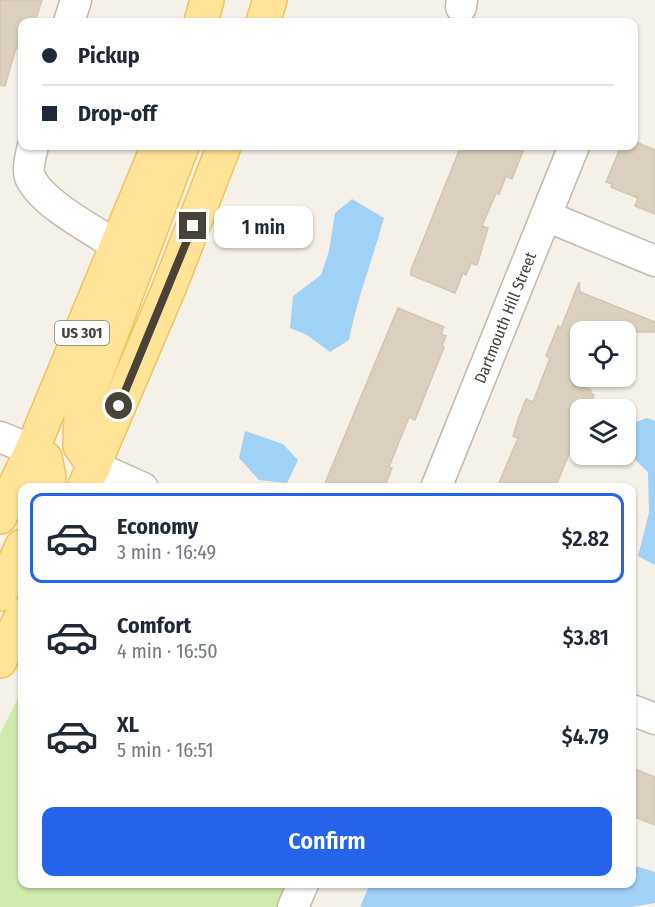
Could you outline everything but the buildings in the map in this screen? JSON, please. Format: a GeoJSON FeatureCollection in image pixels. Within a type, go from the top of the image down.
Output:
{"type":"FeatureCollection","features":[{"type":"Feature","properties":{"kind":"main road"},"geometry":{"type":"LineString","coordinates":[[202,18],[207,0]]}},
{"type":"Feature","properties":{"kind":"main road"},"geometry":{"type":"LineString","coordinates":[[264,18],[270,0]]}},
{"type":"Feature","properties":{"kind":"main road","name":"US 301"},"geometry":{"type":"LineString","coordinates":[[0,518],[32,450],[156,150]]}},
{"type":"Feature","properties":{"kind":"main road"},"geometry":{"type":"LineString","coordinates":[[89,477],[80,446],[81,414],[180,150]]}},
{"type":"Feature","properties":{"kind":"main road"},"geometry":{"type":"LineString","coordinates":[[89,477],[170,286],[222,150]]}},
{"type":"Feature","properties":{"kind":"main road"},"geometry":{"type":"LineString","coordinates":[[32,450],[45,458],[49,476],[48,483]]}},
{"type":"Feature","properties":{"kind":"main road"},"geometry":{"type":"LineString","coordinates":[[0,594],[18,555]]}},
{"type":"Feature","properties":{"kind":"main road"},"geometry":{"type":"LineString","coordinates":[[0,661],[18,623]]}},
{"type":"Feature","properties":{"kind":"street"},"geometry":{"type":"LineString","coordinates":[[70,18],[76,0]]}},
{"type":"Feature","properties":{"kind":"street"},"geometry":{"type":"LineString","coordinates":[[32,150],[29,175],[37,189],[66,213],[117,246]]}},
{"type":"Feature","properties":{"kind":"street","name":"Dartmouth Hill Street"},"geometry":{"type":"LineString","coordinates":[[438,483],[572,150]]}},
{"type":"Feature","properties":{"kind":"street"},"geometry":{"type":"LineString","coordinates":[[546,216],[655,261]]}},
{"type":"Feature","properties":{"kind":"street"},"geometry":{"type":"LineString","coordinates":[[0,437],[32,450]]}},
{"type":"Feature","properties":{"kind":"street"},"geometry":{"type":"LineString","coordinates":[[89,477],[118,483]]}},
{"type":"Feature","properties":{"kind":"street"},"geometry":{"type":"LineString","coordinates":[[636,712],[655,719]]}},
{"type":"Feature","properties":{"kind":"street"},"geometry":{"type":"LineString","coordinates":[[293,907],[301,888]]}},
{"type":"Feature","properties":{"kind":"green space"},"geometry":{"type":"Polygon","coordinates":[[[18,698],[18,888],[296,888],[288,907],[0,907],[0,734],[18,698]]]}},
{"type":"Feature","properties":{"kind":"water"},"geometry":{"type":"Polygon","coordinates":[[[352,199],[384,218],[356,309],[349,340],[330,352],[307,335],[290,328],[293,296],[321,275],[329,251],[335,213],[352,199]]]}},
{"type":"Feature","properties":{"kind":"water"},"geometry":{"type":"Polygon","coordinates":[[[647,418],[655,421],[655,565],[638,556],[649,513],[648,472],[636,461],[636,422],[647,418]]]}},
{"type":"Feature","properties":{"kind":"water"},"geometry":{"type":"Polygon","coordinates":[[[245,431],[283,444],[298,460],[287,483],[259,480],[239,458],[245,431]]]}},
{"type":"Feature","properties":{"kind":"water"},"geometry":{"type":"Polygon","coordinates":[[[636,866],[655,872],[655,903],[631,907],[360,907],[368,888],[636,888],[636,866]]]}},
{"type":"Feature","properties":{"kind":"route"},"geometry":{"type":"LineString","coordinates":[[119,406],[193,226]]}}]}
